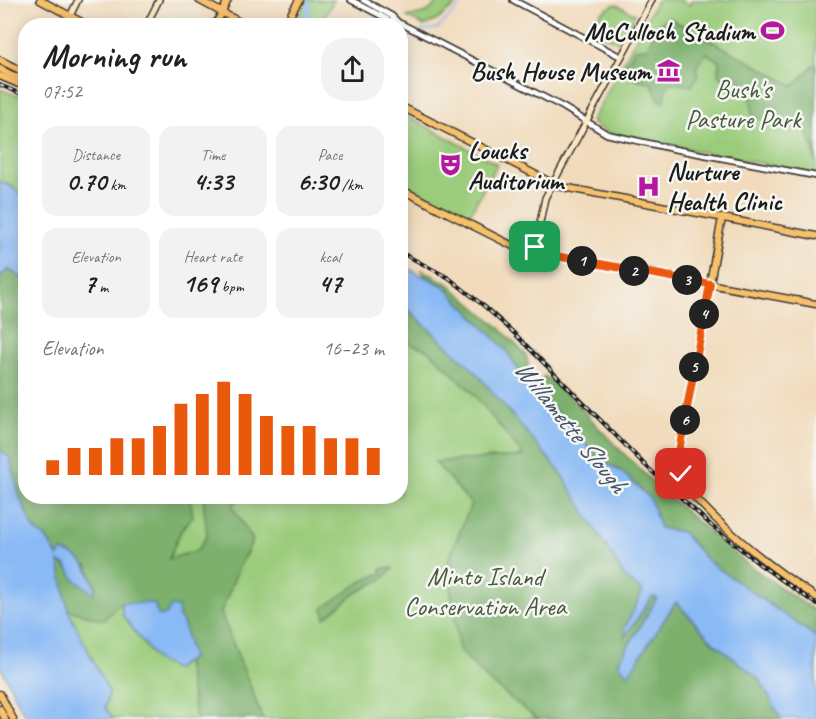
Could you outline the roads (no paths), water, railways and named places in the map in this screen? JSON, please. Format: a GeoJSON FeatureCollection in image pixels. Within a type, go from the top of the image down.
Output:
{"type":"FeatureCollection","features":[{"type":"Feature","properties":{"kind":"main road"},"geometry":{"type":"LineString","coordinates":[[40,0],[75,18]]}},
{"type":"Feature","properties":{"kind":"main road"},"geometry":{"type":"LineString","coordinates":[[70,15],[78,0]]}},
{"type":"Feature","properties":{"kind":"main road"},"geometry":{"type":"LineString","coordinates":[[150,18],[159,0]]}},
{"type":"Feature","properties":{"kind":"main road"},"geometry":{"type":"LineString","coordinates":[[199,0],[233,18]]}},
{"type":"Feature","properties":{"kind":"main road"},"geometry":{"type":"LineString","coordinates":[[219,18],[228,0]]}},
{"type":"Feature","properties":{"kind":"main road"},"geometry":{"type":"LineString","coordinates":[[289,18],[299,0]]}},
{"type":"Feature","properties":{"kind":"main road"},"geometry":{"type":"LineString","coordinates":[[534,252],[544,202],[552,184],[652,0]]}},
{"type":"Feature","properties":{"kind":"main road"},"geometry":{"type":"LineString","coordinates":[[0,60],[18,69]]}},
{"type":"Feature","properties":{"kind":"main road"},"geometry":{"type":"LineString","coordinates":[[0,69],[18,79]]}},
{"type":"Feature","properties":{"kind":"main road"},"geometry":{"type":"LineString","coordinates":[[0,76],[18,82]]}},
{"type":"Feature","properties":{"kind":"main road"},"geometry":{"type":"LineString","coordinates":[[408,110],[552,184],[816,236]]}},
{"type":"Feature","properties":{"kind":"main road"},"geometry":{"type":"LineString","coordinates":[[408,193],[503,242],[534,252],[816,304]]}},
{"type":"Feature","properties":{"kind":"main road"},"geometry":{"type":"LineString","coordinates":[[722,218],[681,441],[680,466],[683,479],[690,491],[727,529],[771,566],[816,597]]}},
{"type":"Feature","properties":{"kind":"main road"},"geometry":{"type":"LineString","coordinates":[[0,694],[13,719]]}},
{"type":"Feature","properties":{"kind":"main road"},"geometry":{"type":"LineString","coordinates":[[0,709],[5,719]]}},
{"type":"Feature","properties":{"kind":"street"},"geometry":{"type":"LineString","coordinates":[[351,0],[385,18]]}},
{"type":"Feature","properties":{"kind":"street"},"geometry":{"type":"LineString","coordinates":[[363,0],[395,18]]}},
{"type":"Feature","properties":{"kind":"street"},"geometry":{"type":"LineString","coordinates":[[513,0],[621,57]]}},
{"type":"Feature","properties":{"kind":"street"},"geometry":{"type":"LineString","coordinates":[[408,27],[563,107],[599,130],[617,138],[816,176]]}},
{"type":"Feature","properties":{"kind":"water"},"geometry":{"type":"Polygon","coordinates":[[[0,182],[18,192],[18,275],[8,269],[0,278],[0,182]]]}},
{"type":"Feature","properties":{"kind":"water"},"geometry":{"type":"Polygon","coordinates":[[[408,268],[444,286],[506,350],[530,389],[561,416],[598,459],[621,471],[650,498],[660,528],[682,532],[708,561],[816,637],[816,719],[781,719],[760,680],[713,642],[676,602],[628,675],[618,663],[657,598],[652,597],[625,637],[625,628],[643,591],[625,577],[561,473],[473,369],[408,309],[408,268]]]}},
{"type":"Feature","properties":{"kind":"water"},"geometry":{"type":"Polygon","coordinates":[[[0,450],[10,458],[18,489],[18,504],[23,504],[31,524],[47,539],[58,557],[62,551],[81,560],[96,588],[93,593],[74,579],[66,565],[59,562],[68,610],[109,692],[105,707],[113,719],[27,719],[0,666],[0,450]]]}},
{"type":"Feature","properties":{"kind":"water"},"geometry":{"type":"Polygon","coordinates":[[[121,603],[154,603],[158,615],[166,615],[171,606],[178,607],[192,658],[175,669],[156,660],[123,616],[121,603]]]}},
{"type":"Feature","properties":{"kind":"waterway"},"geometry":{"type":"LineString","coordinates":[[419,31],[437,29],[466,0]]}},
{"type":"Feature","properties":{"kind":"waterway"},"geometry":{"type":"LineString","coordinates":[[303,18],[309,13],[309,3]]}},
{"type":"Feature","properties":{"kind":"waterway"},"geometry":{"type":"LineString","coordinates":[[408,38],[415,32]]}},
{"type":"Feature","properties":{"kind":"railway"},"geometry":{"type":"LineString","coordinates":[[0,85],[18,93]]}},
{"type":"Feature","properties":{"kind":"railway"},"geometry":{"type":"LineString","coordinates":[[408,256],[449,278],[484,306],[514,333],[646,466],[712,526],[759,564],[816,604]]}},
{"type":"Feature","properties":{"kind":"place","name":"McCulloch Stadium"},"geometry":{"type":"Point","coordinates":[773,31]}},
{"type":"Feature","properties":{"kind":"place","name":"Bush House Museum"},"geometry":{"type":"Point","coordinates":[669,71]}},
{"type":"Feature","properties":{"kind":"place","name":"Loucks Auditorium"},"geometry":{"type":"Point","coordinates":[450,165]}},
{"type":"Feature","properties":{"kind":"place","name":"Nurture Health Clinic"},"geometry":{"type":"Point","coordinates":[649,186]}},
{"type":"Feature","properties":{"kind":"park label","name":"Bush's Pasture Park"},"geometry":{"type":"Point","coordinates":[743,104]}},
{"type":"Feature","properties":{"kind":"park label","name":"Minto Island Conservation Area"},"geometry":{"type":"Point","coordinates":[485,591]}},
{"type":"Feature","properties":{"kind":"water label","name":"Willamette Slough"},"geometry":{"type":"Point","coordinates":[571,426]}}]}
